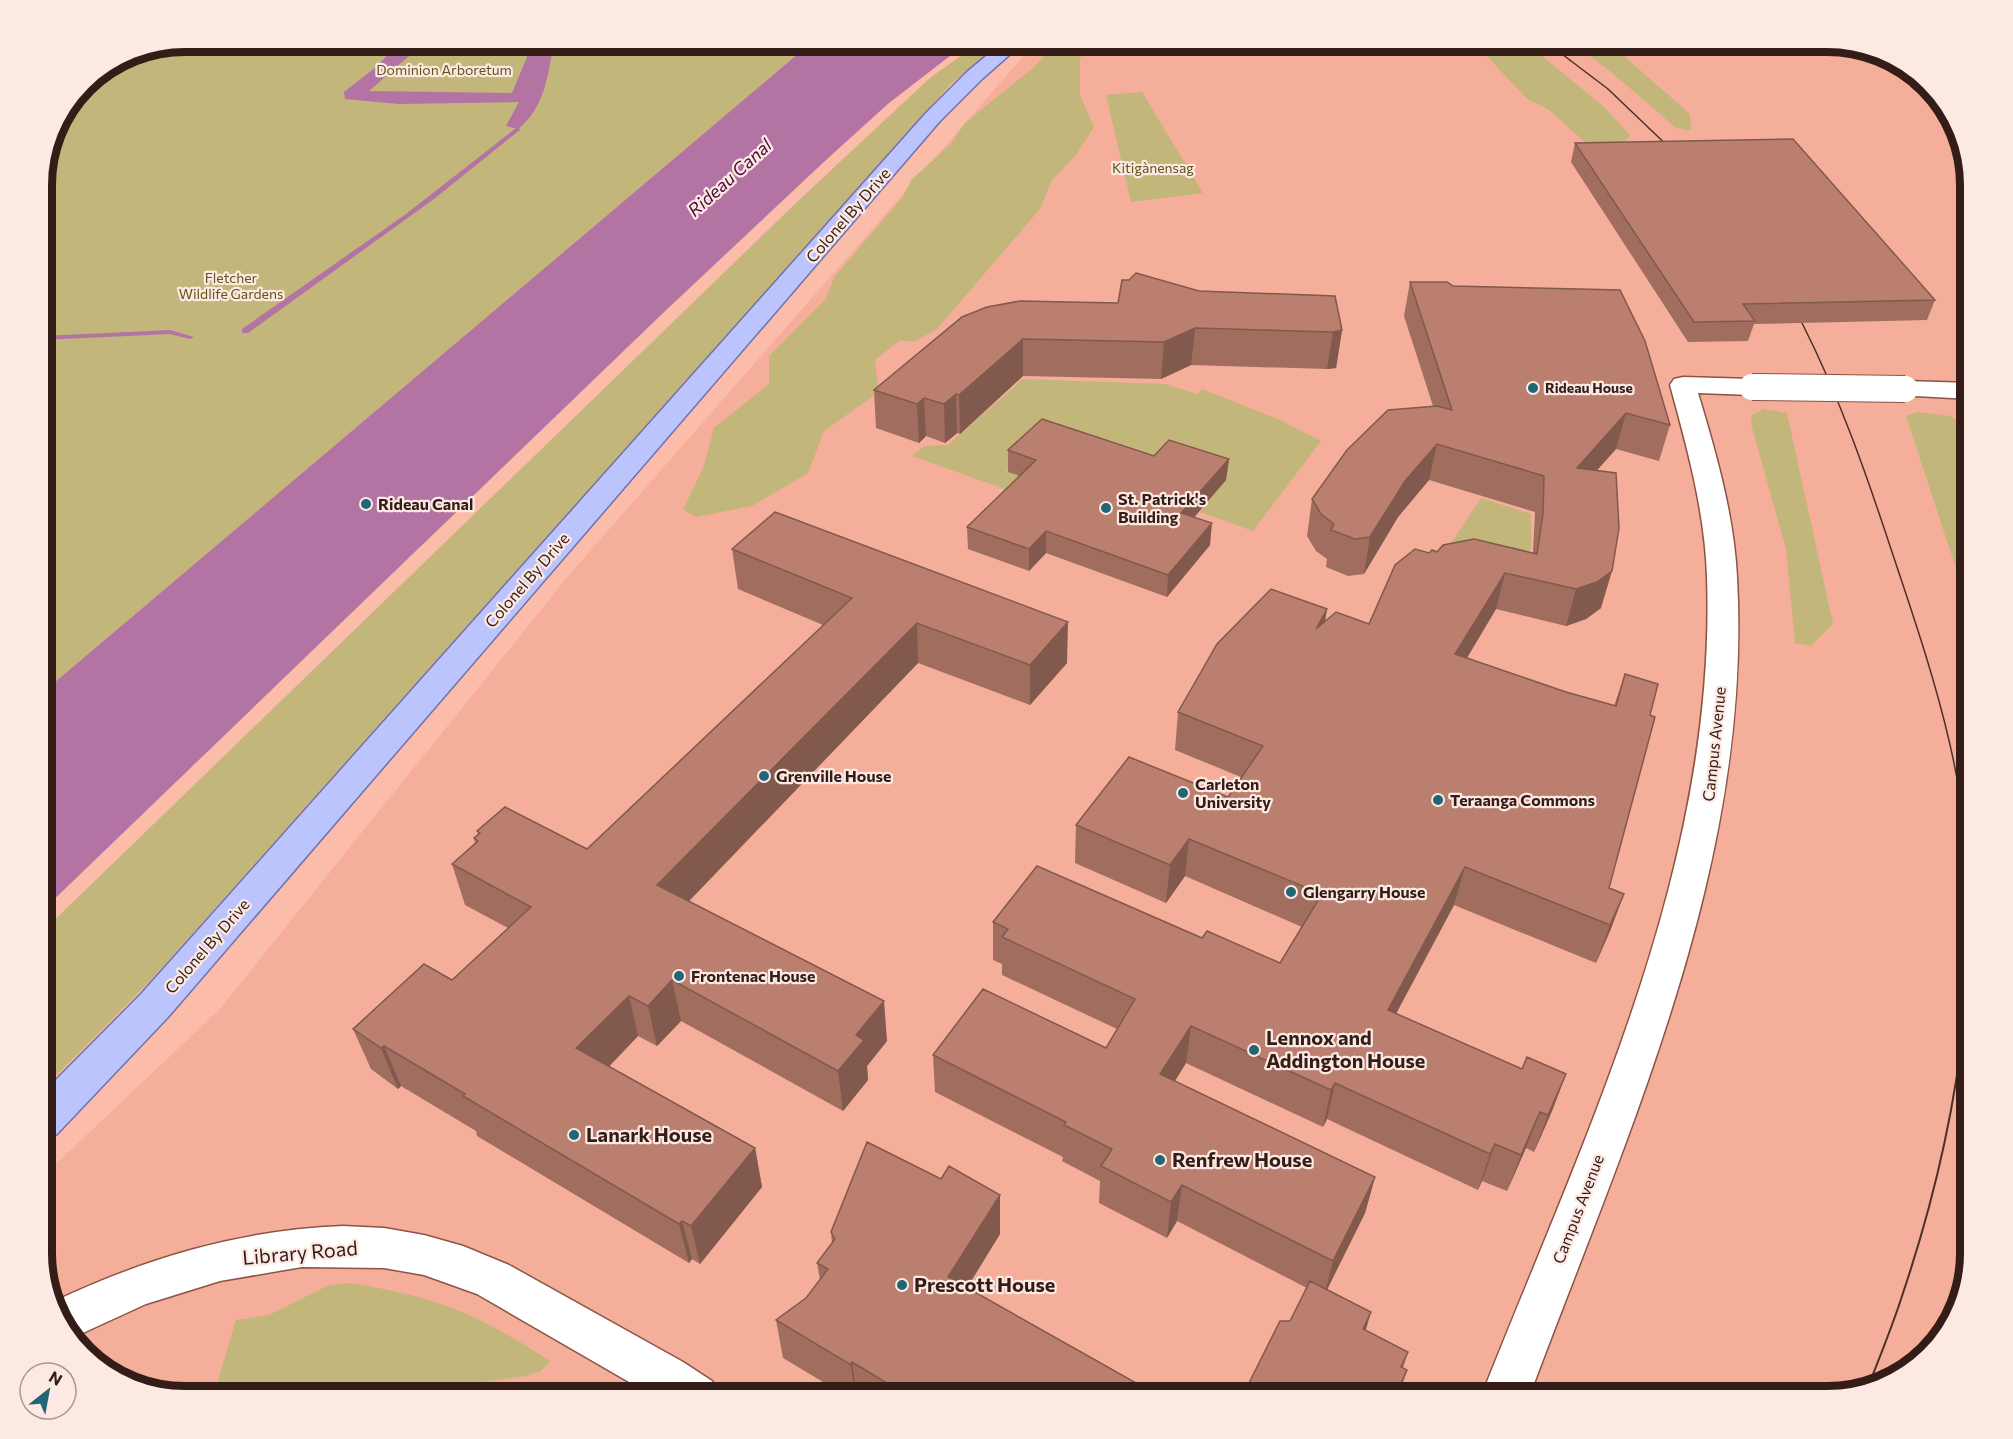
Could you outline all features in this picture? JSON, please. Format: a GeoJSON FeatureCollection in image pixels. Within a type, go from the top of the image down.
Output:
{"type":"FeatureCollection","features":[{"type":"Feature","properties":{"kind":"main road","name":"Colonel By Drive"},"geometry":{"type":"LineString","coordinates":[[53,1111],[155,1005],[933,117],[975,75],[1002,52]]}},
{"type":"Feature","properties":{"kind":"street","name":"Campus Avenue"},"geometry":{"type":"LineString","coordinates":[[1509,1387],[1666,971],[1691,884],[1710,796],[1715,764],[1724,623],[1722,576],[1712,505],[1683,385],[1960,391]]}},
{"type":"Feature","properties":{"kind":"street","name":"Library Road"},"geometry":{"type":"LineString","coordinates":[[69,1317],[143,1283],[214,1263],[288,1250],[335,1246],[378,1248],[421,1255],[460,1265],[491,1278],[665,1375],[681,1387]]}},
{"type":"Feature","properties":{"kind":"shaded area","name":"Carleton University"},"geometry":{"type":"Polygon","coordinates":[[[1031,52],[1827,52],[1862,57],[1894,70],[1908,80],[1933,105],[1947,127],[1956,151],[1960,186],[1960,1253],[1956,1288],[1947,1312],[1938,1327],[1921,1347],[1894,1369],[1862,1382],[1827,1387],[186,1387],[160,1384],[143,1379],[112,1364],[86,1341],[75,1327],[66,1312],[57,1288],[53,1262],[53,1167],[219,1010],[569,575],[1023,57],[1031,52]]]}},
{"type":"Feature","properties":{"kind":"green space"},"geometry":{"type":"Polygon","coordinates":[[[1047,52],[1085,52],[1080,58],[1080,95],[1094,127],[1075,156],[1052,180],[1040,209],[937,329],[914,342],[900,340],[875,360],[878,388],[872,397],[824,431],[808,473],[752,506],[696,517],[683,510],[703,468],[714,428],[769,384],[769,356],[825,300],[835,276],[902,198],[912,179],[950,145],[965,123],[1034,67],[1047,52]]]}},
{"type":"Feature","properties":{"kind":"green space"},"geometry":{"type":"Polygon","coordinates":[[[1483,52],[1537,52],[1604,107],[1630,135],[1623,145],[1586,143],[1548,109],[1527,99],[1483,52]]]}},
{"type":"Feature","properties":{"kind":"green space"},"geometry":{"type":"Polygon","coordinates":[[[1585,52],[1620,52],[1690,114],[1691,131],[1676,128],[1585,52]]]}},
{"type":"Feature","properties":{"kind":"green space","name":"Fletcher Wildlife Gardens"},"geometry":{"type":"Polygon","coordinates":[[[177,53],[799,53],[53,684],[53,177],[57,151],[66,127],[80,105],[105,80],[119,70],[143,60],[177,53]]]}},
{"type":"Feature","properties":{"kind":"green space"},"geometry":{"type":"Polygon","coordinates":[[[966,53],[989,53],[951,84],[151,980],[53,1079],[53,921],[799,200],[931,77],[966,53]]]}},
{"type":"Feature","properties":{"kind":"green space","name":"Kitigànensag"},"geometry":{"type":"Polygon","coordinates":[[[1142,92],[1203,193],[1131,202],[1106,95],[1142,92]]]}},
{"type":"Feature","properties":{"kind":"green space"},"geometry":{"type":"Polygon","coordinates":[[[1023,379],[1165,384],[1197,394],[1202,389],[1278,419],[1321,441],[1253,531],[1200,512],[1228,478],[1168,458],[1152,474],[1042,437],[1006,471],[1024,477],[1010,491],[912,456],[924,446],[948,445],[1023,379]]]}},
{"type":"Feature","properties":{"kind":"green space"},"geometry":{"type":"Polygon","coordinates":[[[1764,409],[1787,413],[1833,624],[1811,646],[1795,643],[1786,549],[1751,424],[1752,415],[1764,409]]]}},
{"type":"Feature","properties":{"kind":"green space"},"geometry":{"type":"Polygon","coordinates":[[[1917,412],[1951,416],[1960,424],[1960,580],[1906,416],[1917,412]]]}},
{"type":"Feature","properties":{"kind":"green space"},"geometry":{"type":"Polygon","coordinates":[[[1481,498],[1531,514],[1531,547],[1525,574],[1441,558],[1481,498]]]}},
{"type":"Feature","properties":{"kind":"green space"},"geometry":{"type":"Polygon","coordinates":[[[347,1283],[377,1288],[454,1309],[500,1331],[550,1361],[541,1371],[526,1376],[445,1387],[216,1387],[236,1320],[269,1315],[327,1286],[347,1283]]]}},
{"type":"Feature","properties":{"kind":"water"},"geometry":{"type":"Polygon","coordinates":[[[390,53],[413,53],[369,91],[512,93],[527,57],[526,53],[552,53],[540,101],[527,121],[518,129],[506,126],[519,102],[399,104],[345,99],[344,92],[376,67],[390,53]]]}},
{"type":"Feature","properties":{"kind":"water","name":"Rideau Canal"},"geometry":{"type":"Polygon","coordinates":[[[799,53],[954,53],[889,103],[662,314],[53,900],[53,684],[799,53]]]}},
{"type":"Feature","properties":{"kind":"building"},"geometry":{"type":"Polygon","coordinates":[[[1793,139],[1935,300],[1743,304],[1755,321],[1694,322],[1575,143],[1793,139]]]}},
{"type":"Feature","properties":{"kind":"building"},"geometry":{"type":"Polygon","coordinates":[[[1136,273],[1199,291],[1335,296],[1342,330],[1333,332],[1195,328],[1164,342],[1023,339],[959,395],[956,394],[944,404],[924,398],[917,404],[874,390],[962,317],[987,307],[1020,301],[1118,303],[1122,280],[1129,280],[1136,273]]]}},
{"type":"Feature","properties":{"kind":"building"},"geometry":{"type":"Polygon","coordinates":[[[1410,282],[1447,282],[1453,286],[1620,290],[1645,341],[1670,425],[1626,413],[1577,468],[1616,473],[1619,528],[1612,571],[1597,582],[1576,589],[1505,573],[1455,654],[1566,692],[1616,706],[1625,674],[1658,684],[1650,715],[1655,717],[1609,888],[1624,894],[1610,925],[1465,867],[1388,1010],[1522,1069],[1527,1057],[1566,1074],[1548,1115],[1540,1112],[1521,1155],[1495,1144],[1490,1154],[1335,1083],[1331,1090],[1191,1026],[1160,1074],[1375,1177],[1333,1261],[1182,1185],[1171,1202],[1101,1166],[1112,1149],[1064,1125],[1066,1122],[933,1055],[983,989],[1106,1048],[1135,999],[1002,937],[1008,929],[993,922],[1037,866],[1202,938],[1207,931],[1280,963],[1322,894],[1189,839],[1170,865],[1076,825],[1129,757],[1228,797],[1263,746],[1178,712],[1217,644],[1271,589],[1327,609],[1316,629],[1336,612],[1369,624],[1395,565],[1415,549],[1429,553],[1432,550],[1437,552],[1443,545],[1474,539],[1537,554],[1543,514],[1544,476],[1437,444],[1405,481],[1370,537],[1355,539],[1331,530],[1334,524],[1321,514],[1312,499],[1347,450],[1388,410],[1437,406],[1452,410],[1410,282]]]}},
{"type":"Feature","properties":{"kind":"building","name":"St. Patrick's Building"},"geometry":{"type":"Polygon","coordinates":[[[1042,419],[1154,456],[1169,440],[1229,459],[1181,513],[1212,523],[1168,575],[1046,531],[1029,549],[967,527],[1036,460],[1008,450],[1042,419]]]}},
{"type":"Feature","properties":{"kind":"building"},"geometry":{"type":"Polygon","coordinates":[[[775,512],[1068,622],[1030,665],[917,623],[657,885],[884,1001],[856,1035],[864,1040],[838,1071],[672,980],[648,1006],[629,996],[576,1048],[755,1148],[691,1226],[682,1221],[679,1224],[463,1096],[465,1094],[384,1046],[381,1048],[353,1029],[424,964],[452,980],[531,907],[452,864],[478,841],[474,838],[480,833],[477,831],[505,807],[587,849],[852,598],[732,549],[775,512]]]}},
{"type":"Feature","properties":{"kind":"building","name":"Prescott House"},"geometry":{"type":"Polygon","coordinates":[[[867,1142],[941,1179],[949,1166],[1000,1195],[948,1277],[1143,1387],[893,1387],[852,1362],[851,1365],[776,1320],[806,1298],[828,1269],[817,1263],[835,1239],[831,1232],[867,1142]]]}},
{"type":"Feature","properties":{"kind":"building"},"geometry":{"type":"Polygon","coordinates":[[[1310,1281],[1371,1312],[1363,1329],[1408,1352],[1401,1367],[1407,1370],[1399,1387],[1247,1387],[1280,1321],[1290,1321],[1310,1281]]]}},
{"type":"Feature","properties":{"kind":"waterway"},"geometry":{"type":"LineString","coordinates":[[245,331],[443,190],[518,129]]}},
{"type":"Feature","properties":{"kind":"waterway"},"geometry":{"type":"LineString","coordinates":[[53,337],[170,332],[190,337]]}},
{"type":"Feature","properties":{"kind":"tram line"},"geometry":{"type":"LineString","coordinates":[[1559,52],[1608,89],[1675,153]]}},
{"type":"Feature","properties":{"kind":"tram line"},"geometry":{"type":"LineString","coordinates":[[1802,323],[1829,380],[1863,467],[1925,652],[1950,744],[1960,798]]}},
{"type":"Feature","properties":{"kind":"tram line"},"geometry":{"type":"LineString","coordinates":[[1871,1378],[1891,1329],[1929,1207],[1949,1118],[1960,1052]]}},
{"type":"Feature","properties":{"kind":"place","name":"Rideau House"},"geometry":{"type":"Point","coordinates":[1533,388]}},
{"type":"Feature","properties":{"kind":"place","name":"Rideau Canal"},"geometry":{"type":"Point","coordinates":[366,504]}},
{"type":"Feature","properties":{"kind":"place","name":"St. Patrick's Building"},"geometry":{"type":"Point","coordinates":[1106,508]}},
{"type":"Feature","properties":{"kind":"place","name":"Grenville House"},"geometry":{"type":"Point","coordinates":[764,776]}},
{"type":"Feature","properties":{"kind":"place","name":"Carleton University"},"geometry":{"type":"Point","coordinates":[1183,793]}},
{"type":"Feature","properties":{"kind":"place","name":"Teraanga Commons"},"geometry":{"type":"Point","coordinates":[1438,800]}},
{"type":"Feature","properties":{"kind":"place","name":"Glengarry House"},"geometry":{"type":"Point","coordinates":[1291,892]}},
{"type":"Feature","properties":{"kind":"place","name":"Frontenac House"},"geometry":{"type":"Point","coordinates":[679,976]}},
{"type":"Feature","properties":{"kind":"place","name":"Lennox and Addington House"},"geometry":{"type":"Point","coordinates":[1254,1050]}},
{"type":"Feature","properties":{"kind":"place","name":"Lanark House"},"geometry":{"type":"Point","coordinates":[574,1135]}},
{"type":"Feature","properties":{"kind":"place","name":"Renfrew House"},"geometry":{"type":"Point","coordinates":[1160,1160]}},
{"type":"Feature","properties":{"kind":"place","name":"Prescott House"},"geometry":{"type":"Point","coordinates":[902,1285]}},
{"type":"Feature","properties":{"kind":"park label","name":"Dominion Arboretum"},"geometry":{"type":"Point","coordinates":[444,70]}}]}
